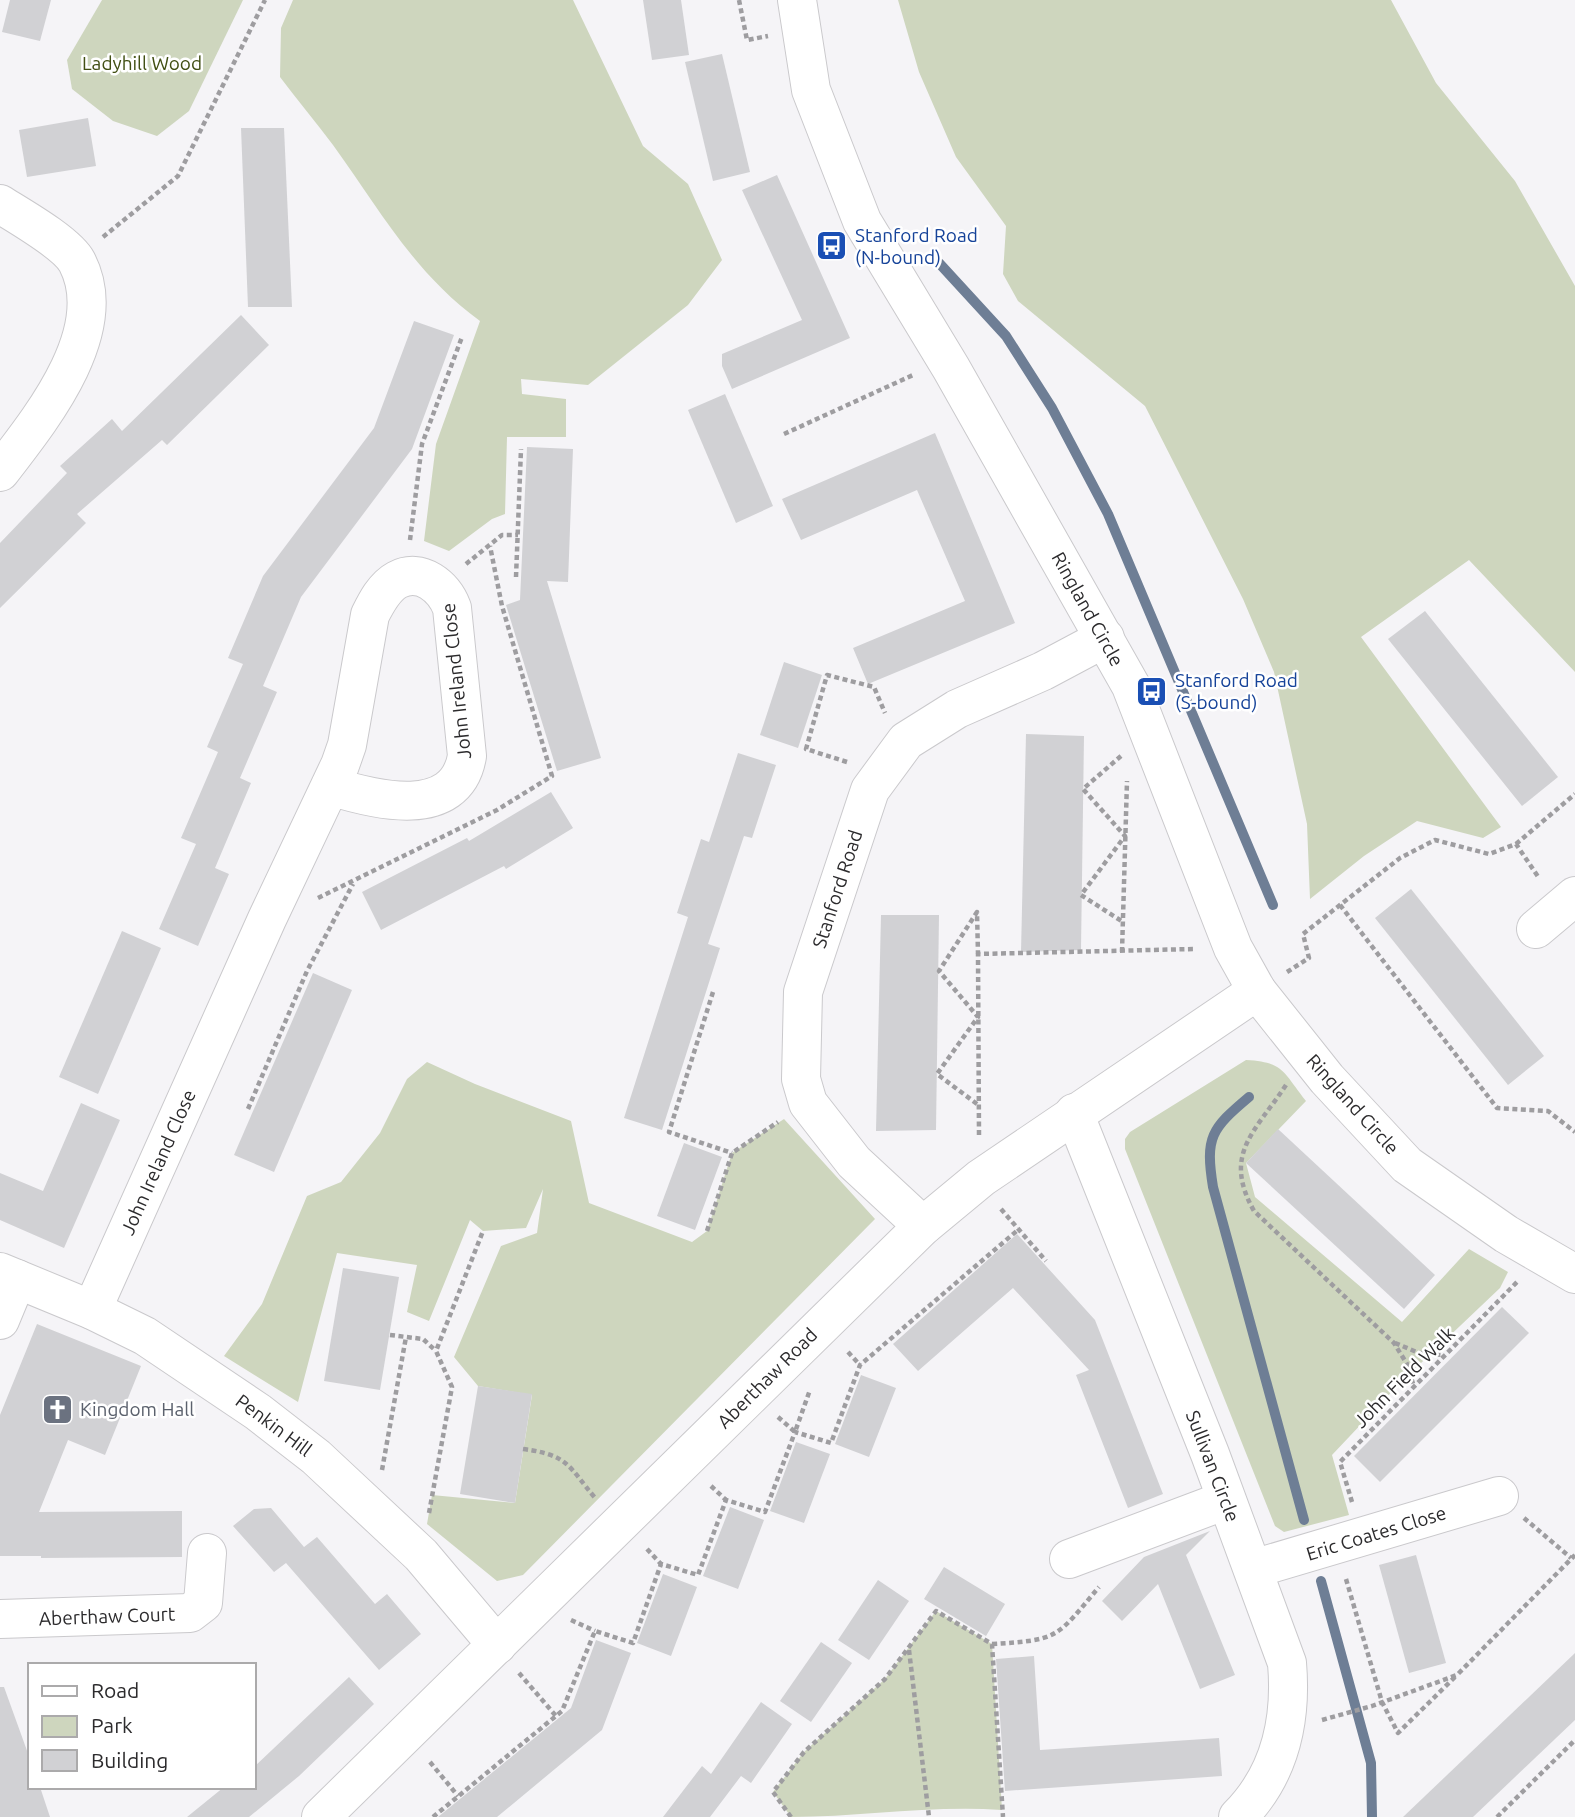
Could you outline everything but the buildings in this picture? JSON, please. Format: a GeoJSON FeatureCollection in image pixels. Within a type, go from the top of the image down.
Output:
{"type":"FeatureCollection","features":[{"type":"Feature","properties":{"kind":"street","name":"Ringland Circle"},"geometry":{"type":"LineString","coordinates":[[797,0],[811,90],[862,221],[945,360],[1130,686],[1233,948],[1257,991],[1307,1053],[1408,1165],[1506,1234],[1559,1265]]}},
{"type":"Feature","properties":{"kind":"street"},"geometry":{"type":"LineString","coordinates":[[0,204],[37,227],[76,259],[86,288],[86,314],[79,350],[49,404],[0,472]]}},
{"type":"Feature","properties":{"kind":"street","name":"John Ireland Close"},"geometry":{"type":"LineString","coordinates":[[92,1310],[347,745],[370,615],[379,597],[396,580],[415,576],[430,581],[445,591],[452,608],[467,756],[464,771],[452,789],[435,799],[387,798],[330,786]]}},
{"type":"Feature","properties":{"kind":"street","name":"Stanford Road"},"geometry":{"type":"LineString","coordinates":[[923,1226],[854,1162],[808,1103],[801,1079],[803,992],[870,790],[906,741],[957,709],[1043,671],[1105,638]]}},
{"type":"Feature","properties":{"kind":"street","name":"Aberthaw Road"},"geometry":{"type":"LineString","coordinates":[[321,1817],[508,1659],[631,1536],[923,1226],[990,1193],[1074,1113],[1257,991]]}},
{"type":"Feature","properties":{"kind":"street","name":"Sullivan Circle"},"geometry":{"type":"LineString","coordinates":[[1074,1113],[1280,1639],[1289,1690],[1286,1729],[1276,1762],[1259,1792],[1238,1817]]}},
{"type":"Feature","properties":{"kind":"street"},"geometry":{"type":"LineString","coordinates":[[0,1320],[9,1276]]}},
{"type":"Feature","properties":{"kind":"street","name":"Penkin Hill"},"geometry":{"type":"LineString","coordinates":[[9,1276],[92,1310],[145,1336],[258,1412],[316,1457],[421,1555],[508,1659]]}},
{"type":"Feature","properties":{"kind":"street","name":"Eric Coates Close"},"geometry":{"type":"LineString","coordinates":[[1253,1569],[1499,1496]]}},
{"type":"Feature","properties":{"kind":"street"},"geometry":{"type":"LineString","coordinates":[[1069,1559],[1226,1500]]}},
{"type":"Feature","properties":{"kind":"street","name":"Aberthaw Court"},"geometry":{"type":"LineString","coordinates":[[0,1619],[190,1613],[203,1603],[207,1553]]}},
{"type":"Feature","properties":{"kind":"path"},"geometry":{"type":"LineString","coordinates":[[76,259],[178,176],[265,0]]}},
{"type":"Feature","properties":{"kind":"path"},"geometry":{"type":"LineString","coordinates":[[396,580],[409,550],[422,444],[461,337]]}},
{"type":"Feature","properties":{"kind":"path"},"geometry":{"type":"LineString","coordinates":[[784,435],[945,360]]}},
{"type":"Feature","properties":{"kind":"path"},"geometry":{"type":"LineString","coordinates":[[516,577],[521,449]]}},
{"type":"Feature","properties":{"kind":"path"},"geometry":{"type":"LineString","coordinates":[[467,564],[502,535],[518,535]]}},
{"type":"Feature","properties":{"kind":"path"},"geometry":{"type":"LineString","coordinates":[[827,675],[874,687],[891,762],[806,749],[827,675]]}},
{"type":"Feature","properties":{"kind":"path"},"geometry":{"type":"LineString","coordinates":[[1125,836],[1083,789],[1128,749],[1128,761]]}},
{"type":"Feature","properties":{"kind":"path"},"geometry":{"type":"LineString","coordinates":[[1122,951],[1128,774]]}},
{"type":"Feature","properties":{"kind":"path"},"geometry":{"type":"LineString","coordinates":[[1257,991],[1309,958],[1303,934],[1399,858],[1435,840],[1489,854],[1517,844],[1575,794]]}},
{"type":"Feature","properties":{"kind":"path"},"geometry":{"type":"LineString","coordinates":[[1123,923],[1081,895],[1125,836]]}},
{"type":"Feature","properties":{"kind":"path"},"geometry":{"type":"LineString","coordinates":[[1517,844],[1557,911]]}},
{"type":"Feature","properties":{"kind":"path"},"geometry":{"type":"LineString","coordinates":[[248,1109],[307,971],[354,883]]}},
{"type":"Feature","properties":{"kind":"path"},"geometry":{"type":"LineString","coordinates":[[1340,905],[1497,1108],[1548,1111],[1575,1132]]}},
{"type":"Feature","properties":{"kind":"path"},"geometry":{"type":"LineString","coordinates":[[978,1017],[939,971],[977,912],[978,954],[978,1017],[978,1104],[990,1193],[1046,1261]]}},
{"type":"Feature","properties":{"kind":"path"},"geometry":{"type":"LineString","coordinates":[[978,954],[1233,948]]}},
{"type":"Feature","properties":{"kind":"path"},"geometry":{"type":"LineString","coordinates":[[713,992],[668,1132],[732,1153]]}},
{"type":"Feature","properties":{"kind":"path"},"geometry":{"type":"LineString","coordinates":[[978,1017],[937,1074],[978,1104]]}},
{"type":"Feature","properties":{"kind":"path"},"geometry":{"type":"LineString","coordinates":[[1307,1053],[1242,1152],[1238,1165],[1242,1186],[1254,1211],[1394,1343],[1407,1364],[1413,1387]]}},
{"type":"Feature","properties":{"kind":"path"},"geometry":{"type":"LineString","coordinates":[[707,1231],[732,1153],[808,1103]]}},
{"type":"Feature","properties":{"kind":"path"},"geometry":{"type":"LineString","coordinates":[[777,1415],[795,1432],[831,1443],[860,1365],[1019,1229]]}},
{"type":"Feature","properties":{"kind":"path"},"geometry":{"type":"LineString","coordinates":[[436,1351],[483,1231]]}},
{"type":"Feature","properties":{"kind":"path","name":"John Field Walk"},"geometry":{"type":"LineString","coordinates":[[1350,1541],[1340,1462],[1445,1355],[1559,1265]]}},
{"type":"Feature","properties":{"kind":"path"},"geometry":{"type":"LineString","coordinates":[[390,1335],[423,1339],[436,1351],[452,1387],[421,1555]]}},
{"type":"Feature","properties":{"kind":"path"},"geometry":{"type":"LineString","coordinates":[[374,1512],[406,1337]]}},
{"type":"Feature","properties":{"kind":"path"},"geometry":{"type":"LineString","coordinates":[[1394,1343],[1419,1353],[1445,1355]]}},
{"type":"Feature","properties":{"kind":"path"},"geometry":{"type":"LineString","coordinates":[[845,1348],[860,1365]]}},
{"type":"Feature","properties":{"kind":"path"},"geometry":{"type":"LineString","coordinates":[[708,1482],[726,1500],[765,1512],[814,1379]]}},
{"type":"Feature","properties":{"kind":"path"},"geometry":{"type":"LineString","coordinates":[[523,1449],[545,1452],[565,1460],[631,1536],[661,1564],[698,1575],[726,1500]]}},
{"type":"Feature","properties":{"kind":"path"},"geometry":{"type":"LineString","coordinates":[[1350,1541],[1382,1702],[1398,1733],[1573,1557],[1499,1496]]}},
{"type":"Feature","properties":{"kind":"path"},"geometry":{"type":"LineString","coordinates":[[570,1619],[595,1631],[633,1643],[661,1564]]}},
{"type":"Feature","properties":{"kind":"path"},"geometry":{"type":"LineString","coordinates":[[790,1817],[773,1792],[804,1752],[885,1679],[936,1611],[992,1644],[1031,1641],[1055,1636],[1106,1579]]}},
{"type":"Feature","properties":{"kind":"path"},"geometry":{"type":"LineString","coordinates":[[432,1817],[567,1705],[595,1631]]}},
{"type":"Feature","properties":{"kind":"path"},"geometry":{"type":"LineString","coordinates":[[992,1644],[1003,1817]]}},
{"type":"Feature","properties":{"kind":"path"},"geometry":{"type":"LineString","coordinates":[[909,1650],[929,1817]]}},
{"type":"Feature","properties":{"kind":"path"},"geometry":{"type":"LineString","coordinates":[[508,1659],[556,1716]]}},
{"type":"Feature","properties":{"kind":"path"},"geometry":{"type":"LineString","coordinates":[[1339,1716],[1457,1675]]}},
{"type":"Feature","properties":{"kind":"path"},"geometry":{"type":"LineString","coordinates":[[1497,1817],[1575,1740]]}},
{"type":"Feature","properties":{"kind":"path"},"geometry":{"type":"LineString","coordinates":[[427,1759],[458,1796]]}},
{"type":"Feature","properties":{"kind":"green space","name":"Ladyhill Wood"},"geometry":{"type":"Polygon","coordinates":[[[102,0],[243,0],[189,111],[157,136],[113,121],[72,89],[67,60],[102,0]]]}},
{"type":"Feature","properties":{"kind":"green space"},"geometry":{"type":"Polygon","coordinates":[[[293,0],[573,0],[643,146],[688,184],[722,260],[688,305],[588,385],[521,379],[522,394],[566,399],[566,437],[507,437],[505,514],[492,519],[449,551],[424,541],[436,444],[480,321],[436,282],[417,261],[280,77],[281,28],[293,0]]]}},
{"type":"Feature","properties":{"kind":"green space"},"geometry":{"type":"Polygon","coordinates":[[[898,0],[1391,0],[1436,83],[1515,181],[1575,286],[1575,672],[1469,560],[1361,637],[1501,827],[1483,838],[1417,821],[1364,856],[1310,899],[1307,824],[1274,672],[1243,599],[1145,406],[1018,301],[1003,274],[1006,226],[956,157],[919,72],[898,0]]]}},
{"type":"Feature","properties":{"kind":"green space"},"geometry":{"type":"Polygon","coordinates":[[[1246,1060],[1268,1063],[1282,1070],[1306,1101],[1246,1163],[1255,1197],[1402,1322],[1469,1249],[1508,1272],[1500,1288],[1401,1382],[1332,1455],[1349,1515],[1284,1532],[1275,1526],[1125,1149],[1125,1139],[1130,1132],[1246,1060]]]}},
{"type":"Feature","properties":{"kind":"green space"},"geometry":{"type":"Polygon","coordinates":[[[427,1062],[475,1084],[571,1121],[589,1203],[692,1242],[707,1231],[732,1153],[784,1119],[875,1219],[523,1575],[497,1581],[427,1524],[432,1495],[515,1503],[532,1395],[478,1386],[454,1357],[501,1246],[537,1233],[543,1189],[526,1228],[483,1231],[470,1220],[429,1321],[407,1312],[417,1265],[337,1253],[298,1402],[224,1356],[262,1304],[307,1196],[341,1182],[380,1133],[407,1079],[427,1062]]]}},
{"type":"Feature","properties":{"kind":"green space"},"geometry":{"type":"Polygon","coordinates":[[[936,1611],[992,1644],[1002,1810],[949,1809],[791,1817],[773,1792],[804,1752],[885,1679],[936,1611]]]}},
{"type":"Feature","properties":{"kind":"waterway"},"geometry":{"type":"LineString","coordinates":[[939,263],[1006,336],[1052,408],[1108,514],[1273,905]]}},
{"type":"Feature","properties":{"kind":"waterway"},"geometry":{"type":"LineString","coordinates":[[1249,1097],[1226,1118],[1214,1135],[1210,1156],[1213,1187],[1304,1520]]}},
{"type":"Feature","properties":{"kind":"waterway"},"geometry":{"type":"LineString","coordinates":[[1321,1581],[1371,1763],[1372,1817]]}},
{"type":"Feature","properties":{"kind":"place","name":"Stanford Road (N-bound)"},"geometry":{"type":"Point","coordinates":[832,246]}},
{"type":"Feature","properties":{"kind":"place","name":"Stanford Road (S-bound)"},"geometry":{"type":"Point","coordinates":[1152,691]}},
{"type":"Feature","properties":{"kind":"place","name":"Kingdom Hall"},"geometry":{"type":"Point","coordinates":[57,1409]}}]}
